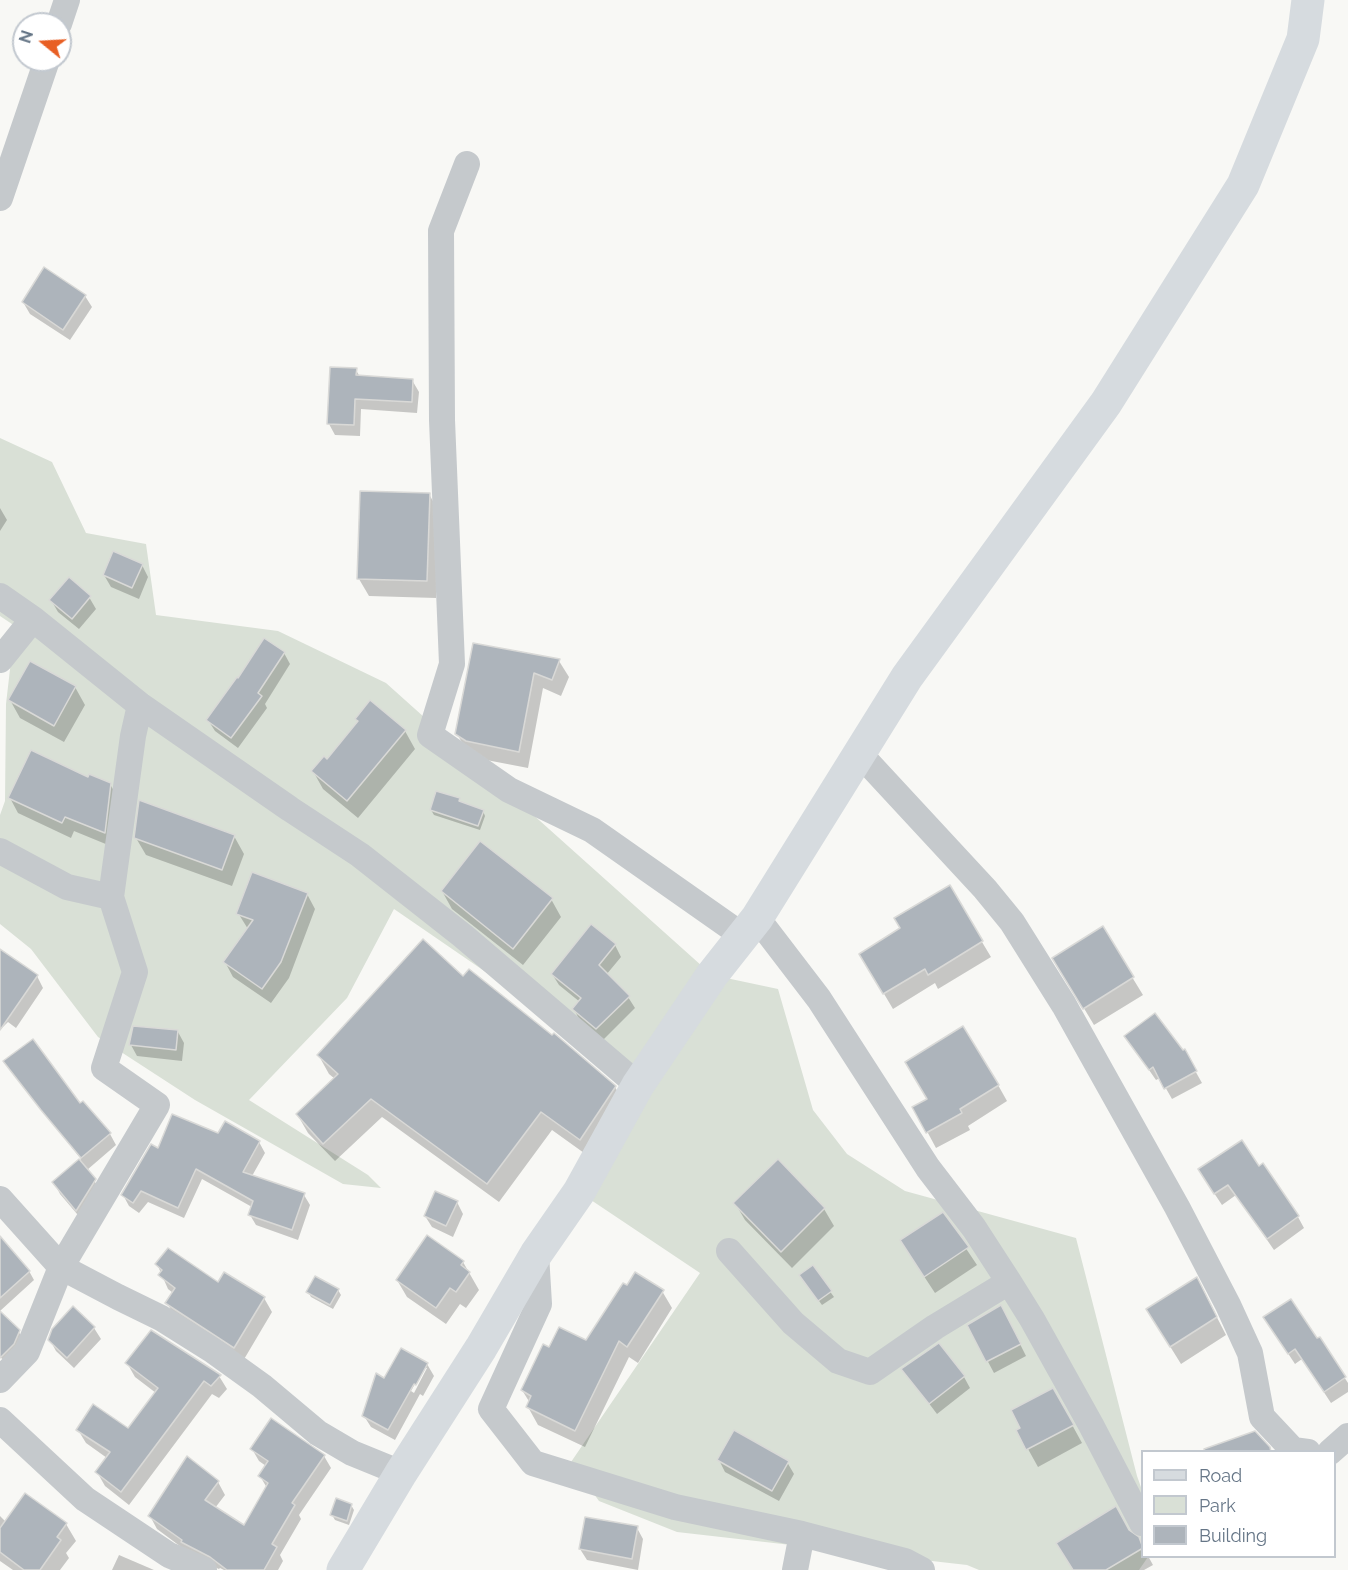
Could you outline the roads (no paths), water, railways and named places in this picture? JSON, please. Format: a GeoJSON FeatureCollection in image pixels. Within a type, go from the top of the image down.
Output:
{"type":"FeatureCollection","features":[{"type":"Feature","properties":{"kind":"street"},"geometry":{"type":"LineString","coordinates":[[343,1570],[401,1473],[481,1348],[536,1254],[579,1192],[638,1085],[712,975],[750,927],[907,677],[1106,403],[1243,185],[1303,39],[1308,0]]}},
{"type":"Feature","properties":{"kind":"street"},"geometry":{"type":"LineString","coordinates":[[0,198],[42,72]]}},
{"type":"Feature","properties":{"kind":"street"},"geometry":{"type":"LineString","coordinates":[[467,164],[441,231],[442,420],[452,664],[430,735],[509,790],[592,830],[750,927],[819,999],[928,1168],[974,1228],[1009,1282],[1081,1406],[1141,1519]]}},
{"type":"Feature","properties":{"kind":"street"},"geometry":{"type":"LineString","coordinates":[[0,596],[33,619],[140,705],[360,855],[463,936],[638,1085]]}},
{"type":"Feature","properties":{"kind":"street"},"geometry":{"type":"LineString","coordinates":[[0,660],[33,619]]}},
{"type":"Feature","properties":{"kind":"street"},"geometry":{"type":"LineString","coordinates":[[0,1380],[27,1352],[62,1267],[157,1105],[104,1068],[135,972],[111,897],[133,735],[140,705]]}},
{"type":"Feature","properties":{"kind":"street"},"geometry":{"type":"LineString","coordinates":[[859,753],[986,889],[1012,922],[1064,1005],[1177,1207],[1228,1305],[1250,1353],[1262,1417],[1293,1450]]}},
{"type":"Feature","properties":{"kind":"street"},"geometry":{"type":"LineString","coordinates":[[0,851],[68,887],[111,897]]}},
{"type":"Feature","properties":{"kind":"street"},"geometry":{"type":"LineString","coordinates":[[0,1199],[62,1267],[161,1318],[212,1350],[262,1386],[318,1433],[352,1452],[401,1473]]}},
{"type":"Feature","properties":{"kind":"street"},"geometry":{"type":"LineString","coordinates":[[729,1251],[793,1323],[838,1361],[870,1372],[935,1327],[1009,1282]]}},
{"type":"Feature","properties":{"kind":"street"},"geometry":{"type":"LineString","coordinates":[[536,1254],[539,1304],[491,1409],[533,1464],[675,1507],[802,1534],[905,1561],[922,1570]]}},
{"type":"Feature","properties":{"kind":"street"},"geometry":{"type":"LineString","coordinates":[[0,1420],[85,1499],[169,1555],[204,1570]]}},
{"type":"Feature","properties":{"kind":"street"},"geometry":{"type":"LineString","coordinates":[[1332,1450],[1348,1436]]}},
{"type":"Feature","properties":{"kind":"street"},"geometry":{"type":"LineString","coordinates":[[795,1570],[802,1534]]}}]}
